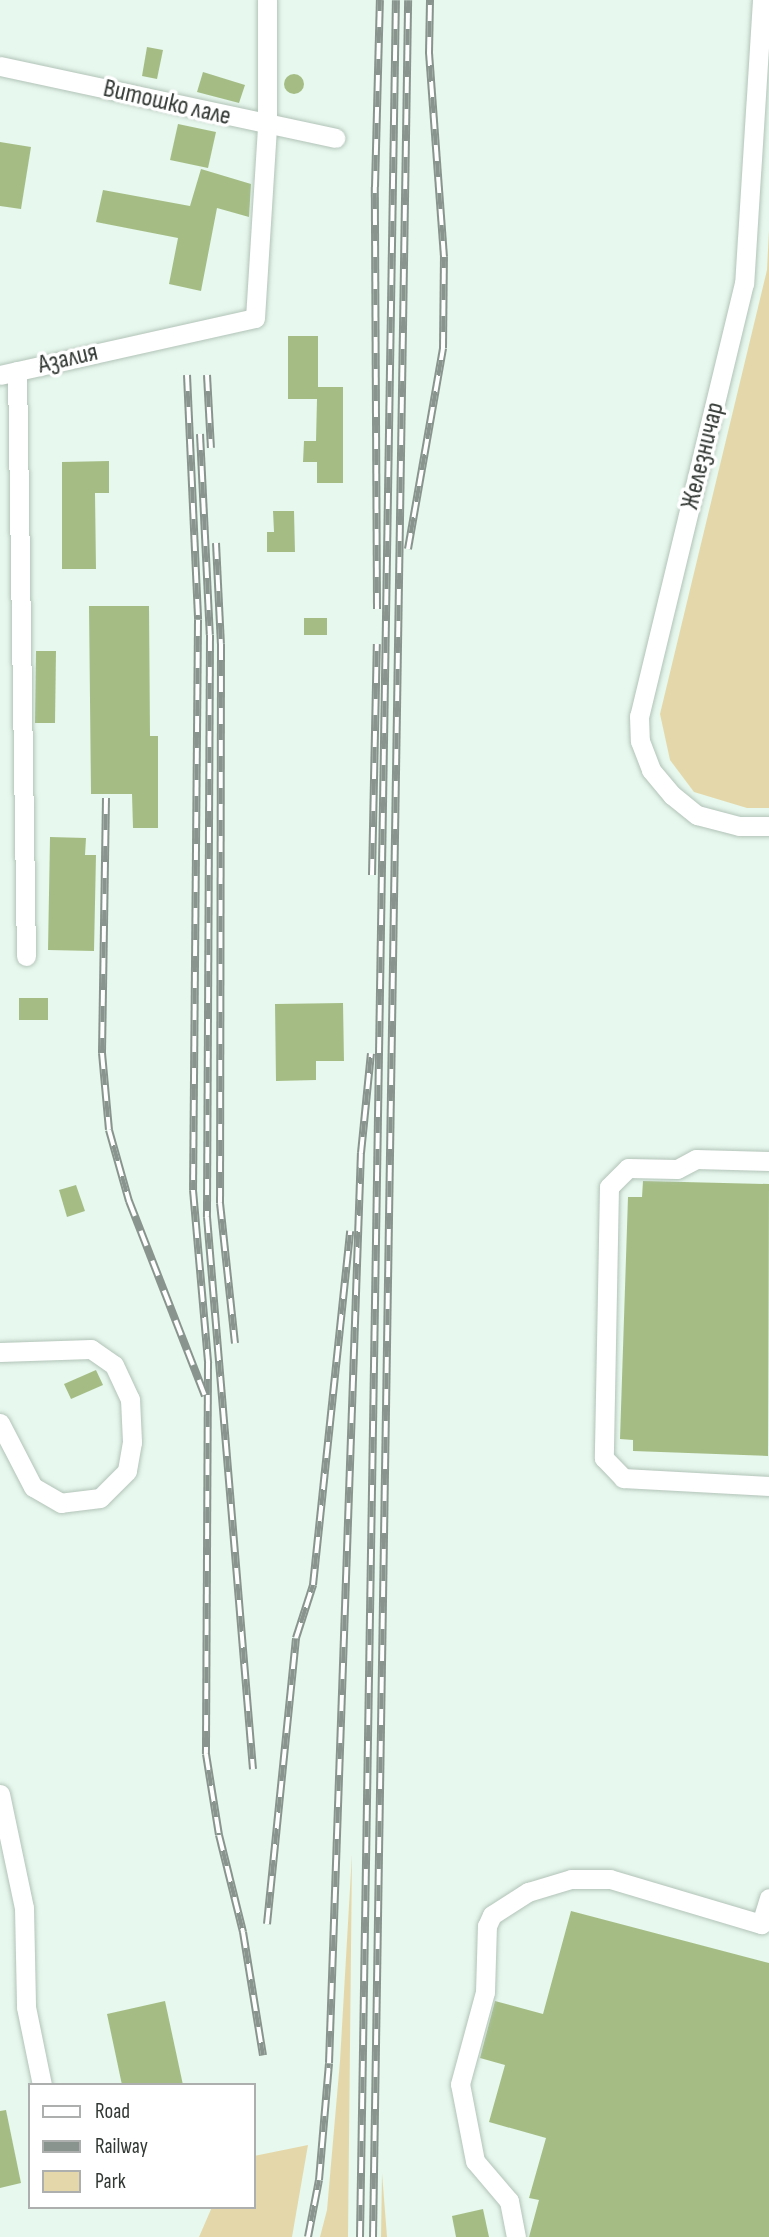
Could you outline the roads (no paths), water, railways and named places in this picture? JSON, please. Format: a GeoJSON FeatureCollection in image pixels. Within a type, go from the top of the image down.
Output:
{"type":"FeatureCollection","features":[{"type":"Feature","properties":{"kind":"street","name":"Азалия"},"geometry":{"type":"LineString","coordinates":[[26,956],[9,373],[255,318],[267,125],[267,0]]}},
{"type":"Feature","properties":{"kind":"street","name":"Железничар"},"geometry":{"type":"LineString","coordinates":[[762,0],[742,296],[639,716],[640,741],[651,770],[672,795],[697,815],[738,826],[769,826]]}},
{"type":"Feature","properties":{"kind":"street","name":"Витошко лале"},"geometry":{"type":"LineString","coordinates":[[0,66],[335,138]]}},
{"type":"Feature","properties":{"kind":"street"},"geometry":{"type":"LineString","coordinates":[[769,1161],[696,1159],[677,1170],[628,1168],[609,1187],[604,1458],[623,1478],[769,1486]]}},
{"type":"Feature","properties":{"kind":"street"},"geometry":{"type":"LineString","coordinates":[[0,1352],[91,1349],[114,1365],[130,1399],[132,1442],[127,1471],[100,1498],[61,1503],[33,1488],[0,1423]]}},
{"type":"Feature","properties":{"kind":"street"},"geometry":{"type":"LineString","coordinates":[[0,1794],[24,1909],[26,2007],[42,2083]]}},
{"type":"Feature","properties":{"kind":"street"},"geometry":{"type":"LineString","coordinates":[[516,2237],[509,2201],[475,2161],[460,2084],[485,1992],[487,1926],[492,1915],[528,1892],[571,1879],[610,1879],[761,1924],[769,1898]]}},
{"type":"Feature","properties":{"kind":"railway"},"geometry":{"type":"LineString","coordinates":[[377,609],[375,187],[380,0]]}},
{"type":"Feature","properties":{"kind":"railway"},"geometry":{"type":"LineString","coordinates":[[360,2237],[396,0]]}},
{"type":"Feature","properties":{"kind":"railway"},"geometry":{"type":"LineString","coordinates":[[373,2237],[408,0]]}},
{"type":"Feature","properties":{"kind":"railway"},"geometry":{"type":"LineString","coordinates":[[408,549],[443,348],[444,257],[429,53],[430,0]]}},
{"type":"Feature","properties":{"kind":"railway"},"geometry":{"type":"LineString","coordinates":[[187,375],[198,620],[193,1190],[208,1363],[206,1754],[219,1835],[243,1932],[263,2055]]}},
{"type":"Feature","properties":{"kind":"railway"},"geometry":{"type":"LineString","coordinates":[[207,375],[211,448]]}},
{"type":"Feature","properties":{"kind":"railway"},"geometry":{"type":"LineString","coordinates":[[200,434],[210,635],[207,1217],[253,1769]]}},
{"type":"Feature","properties":{"kind":"railway"},"geometry":{"type":"LineString","coordinates":[[216,543],[221,644],[220,1203],[235,1343]]}},
{"type":"Feature","properties":{"kind":"railway"},"geometry":{"type":"LineString","coordinates":[[372,875],[377,644]]}},
{"type":"Feature","properties":{"kind":"railway"},"geometry":{"type":"LineString","coordinates":[[106,798],[102,1053],[109,1130],[129,1201],[205,1396]]}},
{"type":"Feature","properties":{"kind":"railway"},"geometry":{"type":"LineString","coordinates":[[308,2237],[319,2180],[329,2063],[361,1153],[371,1053]]}},
{"type":"Feature","properties":{"kind":"railway"},"geometry":{"type":"LineString","coordinates":[[267,1924],[296,1638],[313,1585],[350,1231]]}}]}
